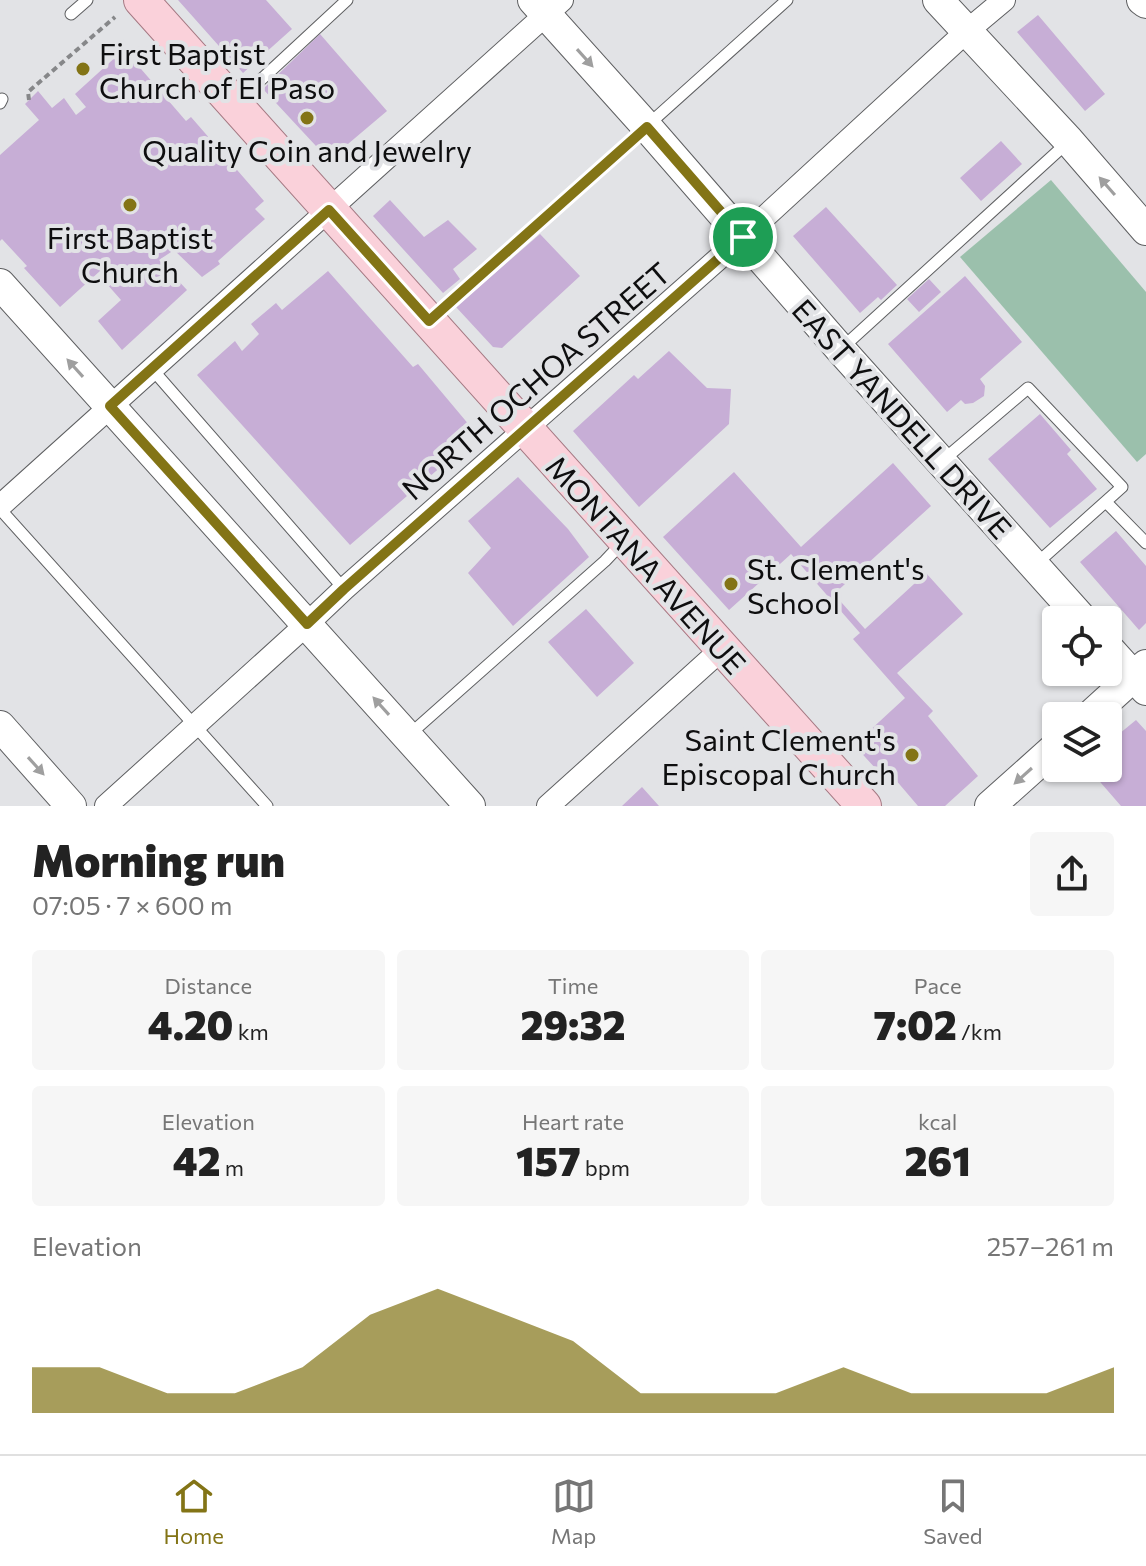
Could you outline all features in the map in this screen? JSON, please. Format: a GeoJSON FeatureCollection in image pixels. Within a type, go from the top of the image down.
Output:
{"type":"FeatureCollection","features":[{"type":"Feature","properties":{"kind":"main road","name":"MONTANA AVENUE"},"geometry":{"type":"LineString","coordinates":[[128,8],[234,105],[864,806]]}},
{"type":"Feature","properties":{"kind":"street"},"geometry":{"type":"LineString","coordinates":[[938,0],[1069,141],[1146,230]]}},
{"type":"Feature","properties":{"kind":"street","name":"NORTH OCHOA STREET"},"geometry":{"type":"LineString","coordinates":[[106,806],[344,589],[743,237],[1004,0]]}},
{"type":"Feature","properties":{"kind":"street","name":"EAST YANDELL DRIVE"},"geometry":{"type":"LineString","coordinates":[[547,5],[647,127],[841,350],[1071,606]]}},
{"type":"Feature","properties":{"kind":"street"},"geometry":{"type":"LineString","coordinates":[[0,508],[329,210],[547,5]]}},
{"type":"Feature","properties":{"kind":"street"},"geometry":{"type":"LineString","coordinates":[[0,284],[470,806]]}},
{"type":"Feature","properties":{"kind":"street"},"geometry":{"type":"LineString","coordinates":[[548,806],[723,648]]}},
{"type":"Feature","properties":{"kind":"street"},"geometry":{"type":"LineString","coordinates":[[1109,702],[1142,677],[1122,660]]}},
{"type":"Feature","properties":{"kind":"street"},"geometry":{"type":"LineString","coordinates":[[0,726],[71,806]]}},
{"type":"Feature","properties":{"kind":"street"},"geometry":{"type":"LineString","coordinates":[[990,806],[1042,760]]}},
{"type":"Feature","properties":{"kind":"lane"},"geometry":{"type":"LineString","coordinates":[[71,14],[87,0]]}},
{"type":"Feature","properties":{"kind":"lane"},"geometry":{"type":"LineString","coordinates":[[234,105],[347,0]]}},
{"type":"Feature","properties":{"kind":"lane"},"geometry":{"type":"LineString","coordinates":[[429,321],[787,0]]}},
{"type":"Feature","properties":{"kind":"lane"},"geometry":{"type":"LineString","coordinates":[[841,350],[1069,141]]}},
{"type":"Feature","properties":{"kind":"lane"},"geometry":{"type":"LineString","coordinates":[[152,369],[344,589]]}},
{"type":"Feature","properties":{"kind":"lane"},"geometry":{"type":"LineString","coordinates":[[941,462],[1028,388],[1122,487],[1035,565]]}},
{"type":"Feature","properties":{"kind":"lane"},"geometry":{"type":"LineString","coordinates":[[1106,502],[1146,543]]}},
{"type":"Feature","properties":{"kind":"lane"},"geometry":{"type":"LineString","coordinates":[[0,508],[267,806]]}},
{"type":"Feature","properties":{"kind":"lane"},"geometry":{"type":"LineString","coordinates":[[408,737],[625,540]]}},
{"type":"Feature","properties":{"kind":"path"},"geometry":{"type":"LineString","coordinates":[[29,100],[28,92],[128,8]]}},
{"type":"Feature","properties":{"kind":"green space"},"geometry":{"type":"Polygon","coordinates":[[[1051,180],[1146,292],[1146,454],[1137,462],[960,257],[1051,180]]]}},
{"type":"Feature","properties":{"kind":"building"},"geometry":{"type":"Polygon","coordinates":[[[178,0],[266,0],[292,29],[243,73],[178,0]]]}},
{"type":"Feature","properties":{"kind":"building"},"geometry":{"type":"Polygon","coordinates":[[[1038,15],[1105,94],[1085,111],[1017,32],[1038,15]]]}},
{"type":"Feature","properties":{"kind":"building"},"geometry":{"type":"Polygon","coordinates":[[[320,34],[387,111],[329,160],[263,89],[320,34]]]}},
{"type":"Feature","properties":{"kind":"building","name":"First Baptist Church"},"geometry":{"type":"Polygon","coordinates":[[[119,54],[131,66],[135,62],[186,121],[191,117],[264,201],[255,209],[265,219],[218,261],[220,264],[202,277],[174,250],[159,260],[187,290],[122,350],[98,321],[121,300],[100,271],[60,307],[24,268],[27,266],[2,239],[0,241],[0,155],[39,120],[25,104],[38,91],[52,108],[64,98],[76,115],[86,107],[75,94],[119,54]]]}},
{"type":"Feature","properties":{"kind":"building"},"geometry":{"type":"Polygon","coordinates":[[[1001,141],[1022,164],[981,201],[960,178],[1001,141]]]}},
{"type":"Feature","properties":{"kind":"building"},"geometry":{"type":"Polygon","coordinates":[[[390,200],[424,237],[448,220],[477,249],[453,269],[460,279],[443,293],[373,216],[390,200]]]}},
{"type":"Feature","properties":{"kind":"building"},"geometry":{"type":"Polygon","coordinates":[[[826,207],[897,285],[860,313],[793,236],[826,207]]]}},
{"type":"Feature","properties":{"kind":"building"},"geometry":{"type":"Polygon","coordinates":[[[540,234],[580,276],[502,348],[493,347],[456,307],[540,234]]]}},
{"type":"Feature","properties":{"kind":"building"},"geometry":{"type":"Polygon","coordinates":[[[328,271],[413,367],[418,364],[470,426],[450,442],[457,453],[350,545],[197,375],[235,341],[242,351],[259,334],[251,324],[276,303],[282,310],[328,271]]]}},
{"type":"Feature","properties":{"kind":"building"},"geometry":{"type":"Polygon","coordinates":[[[965,276],[1022,342],[980,379],[985,386],[984,396],[973,403],[965,404],[961,400],[947,412],[888,344],[965,276]]]}},
{"type":"Feature","properties":{"kind":"building"},"geometry":{"type":"Polygon","coordinates":[[[929,279],[941,292],[919,312],[907,299],[929,279]]]}},
{"type":"Feature","properties":{"kind":"building"},"geometry":{"type":"Polygon","coordinates":[[[669,351],[707,388],[731,389],[729,424],[639,507],[573,431],[634,375],[638,379],[669,351]]]}},
{"type":"Feature","properties":{"kind":"building"},"geometry":{"type":"Polygon","coordinates":[[[1040,414],[1071,450],[1067,454],[1097,489],[1050,528],[988,459],[1040,414]]]}},
{"type":"Feature","properties":{"kind":"building","name":"St. Clement's School"},"geometry":{"type":"Polygon","coordinates":[[[893,463],[931,506],[834,594],[865,629],[926,573],[963,614],[897,673],[933,711],[928,716],[978,776],[945,806],[918,806],[883,765],[877,770],[854,745],[905,698],[853,639],[860,633],[791,554],[729,610],[663,537],[734,472],[801,547],[893,463]]]}},
{"type":"Feature","properties":{"kind":"building"},"geometry":{"type":"Polygon","coordinates":[[[518,477],[568,529],[589,557],[513,626],[468,573],[491,548],[468,521],[518,477]]]}},
{"type":"Feature","properties":{"kind":"building"},"geometry":{"type":"Polygon","coordinates":[[[1116,531],[1146,566],[1146,623],[1139,630],[1122,610],[1122,606],[1118,606],[1080,562],[1116,531]]]}},
{"type":"Feature","properties":{"kind":"building"},"geometry":{"type":"Polygon","coordinates":[[[586,609],[634,663],[597,697],[548,642],[586,609]]]}},
{"type":"Feature","properties":{"kind":"building"},"geometry":{"type":"Polygon","coordinates":[[[1136,720],[1146,731],[1146,806],[1121,806],[1100,782],[1122,782],[1122,732],[1136,720]]]}},
{"type":"Feature","properties":{"kind":"building"},"geometry":{"type":"Polygon","coordinates":[[[642,787],[659,806],[622,806],[642,787]]]}},
{"type":"Feature","properties":{"kind":"place","name":"First Baptist Church of El Paso"},"geometry":{"type":"Point","coordinates":[83,69]}},
{"type":"Feature","properties":{"kind":"place","name":"Quality Coin and Jewelry"},"geometry":{"type":"Point","coordinates":[307,118]}},
{"type":"Feature","properties":{"kind":"place","name":"First Baptist Church"},"geometry":{"type":"Point","coordinates":[130,205]}},
{"type":"Feature","properties":{"kind":"place","name":"St. Clement's School"},"geometry":{"type":"Point","coordinates":[731,584]}},
{"type":"Feature","properties":{"kind":"place","name":"Saint Clement's Episcopal Church"},"geometry":{"type":"Point","coordinates":[912,755]}},
{"type":"Feature","properties":{"kind":"route"},"geometry":{"type":"LineString","coordinates":[[647,127],[743,237],[307,624],[110,406],[329,210],[429,321],[647,127]]}}]}
